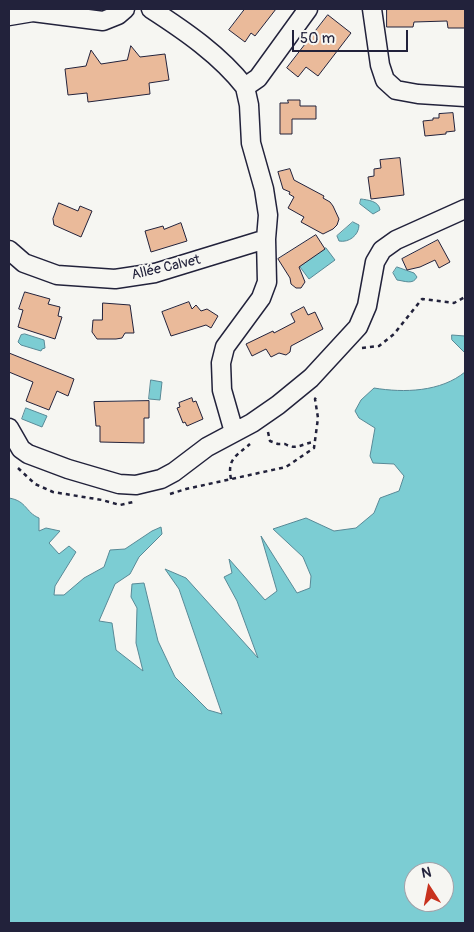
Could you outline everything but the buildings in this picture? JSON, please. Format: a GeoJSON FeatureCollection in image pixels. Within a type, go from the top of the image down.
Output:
{"type":"FeatureCollection","features":[{"type":"Feature","properties":{"kind":"street"},"geometry":{"type":"LineString","coordinates":[[9,16],[33,12],[103,21],[118,15],[125,9]]}},
{"type":"Feature","properties":{"kind":"street"},"geometry":{"type":"LineString","coordinates":[[151,9],[211,52],[231,69],[245,88],[249,104],[251,143],[264,189],[268,215],[266,239],[267,282],[261,298],[225,347],[221,363],[222,390],[234,432]]}},
{"type":"Feature","properties":{"kind":"street"},"geometry":{"type":"LineString","coordinates":[[245,88],[258,78],[308,9]]}},
{"type":"Feature","properties":{"kind":"street"},"geometry":{"type":"LineString","coordinates":[[372,9],[380,65],[385,80],[396,90],[418,94],[465,97]]}},
{"type":"Feature","properties":{"kind":"street"},"geometry":{"type":"LineString","coordinates":[[9,428],[21,449],[28,454],[68,468],[119,484],[128,485],[161,479],[174,472],[207,447],[234,432],[263,425],[311,378],[358,327],[367,306],[375,262],[382,250],[396,240],[465,209]]}},
{"type":"Feature","properties":{"kind":"street","name":"Allée Calvet"},"geometry":{"type":"LineString","coordinates":[[9,250],[24,263],[56,274],[115,279],[156,274],[266,239]]}},
{"type":"Feature","properties":{"kind":"path"},"geometry":{"type":"LineString","coordinates":[[263,425],[264,437]]}},
{"type":"Feature","properties":{"kind":"path"},"geometry":{"type":"LineString","coordinates":[[263,425],[270,441],[278,444],[285,444],[295,448],[307,442],[315,442]]}},
{"type":"Feature","properties":{"kind":"path"},"geometry":{"type":"LineString","coordinates":[[231,479],[229,471],[232,458],[252,442]]}},
{"type":"Feature","properties":{"kind":"water"},"geometry":{"type":"Polygon","coordinates":[[[361,199],[375,203],[380,210],[373,214],[360,204],[361,199]]]}},
{"type":"Feature","properties":{"kind":"water"},"geometry":{"type":"Polygon","coordinates":[[[353,222],[359,225],[355,235],[346,241],[339,241],[337,236],[353,222]]]}},
{"type":"Feature","properties":{"kind":"water"},"geometry":{"type":"Polygon","coordinates":[[[326,248],[335,260],[309,279],[300,267],[326,248]]]}},
{"type":"Feature","properties":{"kind":"water"},"geometry":{"type":"Polygon","coordinates":[[[397,267],[414,273],[417,277],[411,282],[397,280],[393,273],[397,267]]]}},
{"type":"Feature","properties":{"kind":"water"},"geometry":{"type":"Polygon","coordinates":[[[25,334],[44,340],[45,348],[41,351],[21,345],[18,342],[21,335],[25,334]]]}},
{"type":"Feature","properties":{"kind":"water"},"geometry":{"type":"Polygon","coordinates":[[[452,335],[465,336],[465,353],[452,340],[452,335]]]}},
{"type":"Feature","properties":{"kind":"water"},"geometry":{"type":"Polygon","coordinates":[[[465,372],[465,923],[9,923],[9,498],[23,504],[34,516],[39,518],[39,531],[46,528],[60,531],[49,543],[59,554],[69,546],[76,552],[55,586],[54,595],[64,595],[84,578],[104,567],[110,550],[125,549],[161,527],[162,534],[139,557],[130,574],[115,584],[99,621],[112,623],[116,650],[143,671],[136,643],[137,608],[131,597],[132,584],[144,583],[158,641],[175,677],[208,710],[222,714],[179,589],[165,569],[186,578],[258,658],[237,601],[224,577],[232,573],[229,559],[265,600],[277,591],[261,536],[297,593],[310,588],[311,576],[303,557],[273,529],[306,518],[334,531],[356,528],[374,513],[380,498],[399,491],[404,476],[394,464],[373,463],[370,456],[375,428],[359,418],[355,411],[361,400],[374,388],[410,390],[445,384],[465,372]]]}},
{"type":"Feature","properties":{"kind":"water"},"geometry":{"type":"Polygon","coordinates":[[[151,380],[162,382],[160,400],[149,399],[151,380]]]}},
{"type":"Feature","properties":{"kind":"water"},"geometry":{"type":"Polygon","coordinates":[[[26,408],[47,416],[42,427],[22,419],[26,408]]]}}]}
